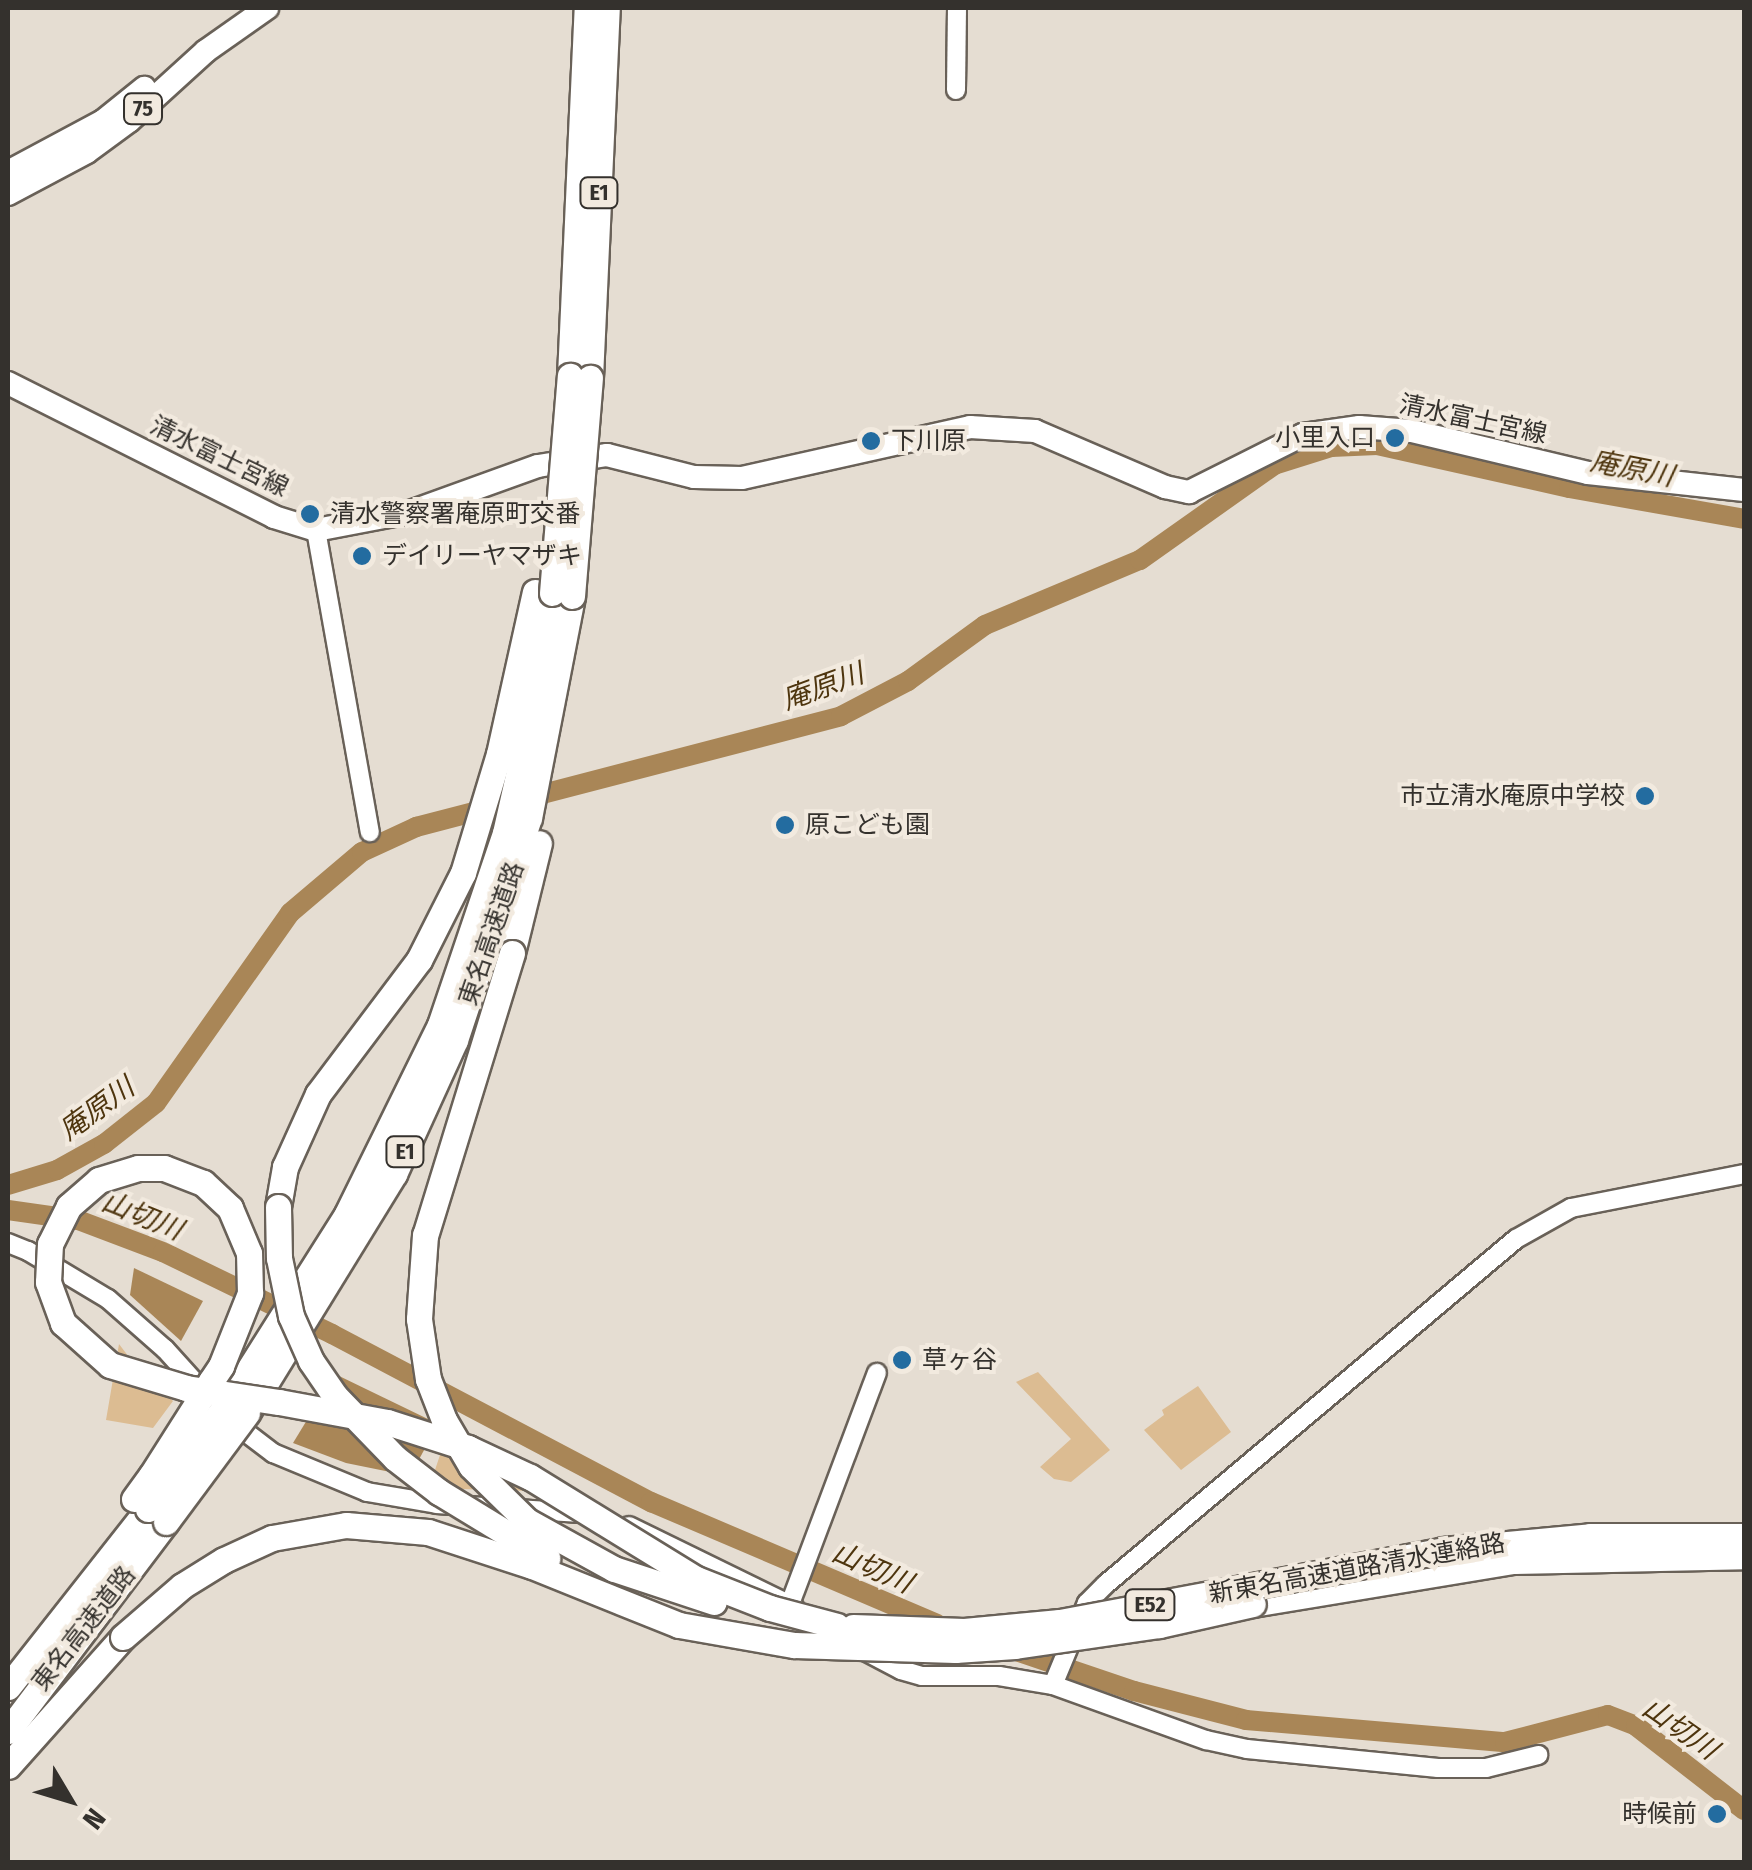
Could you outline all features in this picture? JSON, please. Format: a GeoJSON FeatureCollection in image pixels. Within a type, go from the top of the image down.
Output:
{"type":"FeatureCollection","features":[{"type":"Feature","properties":{"kind":"highway","name":"東名高速道路"},"geometry":{"type":"LineString","coordinates":[[8,1731],[70,1617],[149,1510],[238,1407],[402,1158],[455,1040],[537,818],[567,428],[586,8]]}},
{"type":"Feature","properties":{"kind":"highway","name":"東名高速道路"},"geometry":{"type":"LineString","coordinates":[[553,594],[590,378],[608,8]]}},
{"type":"Feature","properties":{"kind":"highway","name":"東名高速道路"},"geometry":{"type":"LineString","coordinates":[[492,943],[505,833],[549,655]]}},
{"type":"Feature","properties":{"kind":"highway"},"geometry":{"type":"LineString","coordinates":[[549,655],[444,913],[405,981],[318,1094],[285,1167],[278,1207],[282,1280],[291,1316],[312,1361],[358,1424],[395,1458],[483,1522],[616,1590],[714,1622],[798,1640],[893,1649]]}},
{"type":"Feature","properties":{"kind":"highway"},"geometry":{"type":"LineString","coordinates":[[492,943],[425,1235],[419,1292],[421,1346],[444,1420],[487,1485],[527,1521],[578,1552],[649,1582],[718,1603],[845,1627]]}},
{"type":"Feature","properties":{"kind":"highway"},"geometry":{"type":"LineString","coordinates":[[149,1510],[151,1476],[196,1405],[203,1393],[211,1380],[220,1366],[246,1310],[251,1280],[243,1230],[230,1208],[203,1183],[164,1168],[138,1168],[98,1180],[68,1206],[50,1244],[48,1282],[63,1324],[110,1365],[186,1388],[204,1391],[223,1394],[242,1396],[260,1400],[279,1402],[387,1422],[468,1448],[550,1488],[696,1580],[845,1627]]}},
{"type":"Feature","properties":{"kind":"highway"},"geometry":{"type":"LineString","coordinates":[[8,1766],[123,1636],[182,1586],[250,1547],[296,1532],[360,1525],[428,1532],[473,1544],[680,1624],[794,1644],[893,1649]]}},
{"type":"Feature","properties":{"kind":"highway","name":"新東名高速道路清水連絡路"},"geometry":{"type":"LineString","coordinates":[[845,1627],[964,1630],[1060,1622],[1443,1550],[1744,1536]]}},
{"type":"Feature","properties":{"kind":"highway","name":"新東名高速道路清水連絡路"},"geometry":{"type":"LineString","coordinates":[[893,1649],[955,1650],[1061,1642],[1253,1604],[1590,1546],[1744,1556]]}},
{"type":"Feature","properties":{"kind":"highway"},"geometry":{"type":"LineString","coordinates":[[8,1684],[70,1617],[93,1585]]}},
{"type":"Feature","properties":{"kind":"main road","name":"75"},"geometry":{"type":"LineString","coordinates":[[8,172],[103,121],[238,8]]}},
{"type":"Feature","properties":{"kind":"main road","name":"75"},"geometry":{"type":"LineString","coordinates":[[8,194],[87,152],[129,122],[206,51],[267,8]]}},
{"type":"Feature","properties":{"kind":"main road","name":"清水富士宮線"},"geometry":{"type":"LineString","coordinates":[[8,383],[274,516],[316,530],[410,512],[538,466],[606,455],[694,477],[742,478],[970,427],[1035,431],[1165,487],[1189,492],[1303,435],[1359,427],[1412,431],[1588,473],[1744,490]]}},
{"type":"Feature","properties":{"kind":"street"},"geometry":{"type":"LineString","coordinates":[[956,90],[957,8]]}},
{"type":"Feature","properties":{"kind":"street"},"geometry":{"type":"LineString","coordinates":[[316,530],[370,832]]}},
{"type":"Feature","properties":{"kind":"street"},"geometry":{"type":"LineString","coordinates":[[1053,1684],[1087,1603],[1106,1584],[1532,1228],[1571,1208],[1744,1174]]}},
{"type":"Feature","properties":{"kind":"street"},"geometry":{"type":"LineString","coordinates":[[8,1243],[28,1250],[108,1299],[165,1349],[249,1437],[317,1475],[368,1492],[426,1502],[554,1509],[623,1524],[794,1596],[900,1670],[922,1676],[999,1676],[1053,1684],[1206,1740],[1247,1749],[1438,1768],[1486,1768],[1538,1756]]}},
{"type":"Feature","properties":{"kind":"street"},"geometry":{"type":"LineString","coordinates":[[794,1596],[877,1373]]}},
{"type":"Feature","properties":{"kind":"shaded area"},"geometry":{"type":"Polygon","coordinates":[[[134,1268],[203,1301],[181,1341],[130,1295],[134,1268]]]}},
{"type":"Feature","properties":{"kind":"shaded area"},"geometry":{"type":"Polygon","coordinates":[[[119,1344],[138,1369],[173,1401],[153,1428],[106,1420],[119,1344]]]}},
{"type":"Feature","properties":{"kind":"shaded area"},"geometry":{"type":"Polygon","coordinates":[[[1038,1372],[1110,1450],[1071,1482],[1054,1479],[1040,1467],[1071,1439],[1016,1382],[1038,1372]]]}},
{"type":"Feature","properties":{"kind":"shaded area"},"geometry":{"type":"Polygon","coordinates":[[[335,1374],[432,1421],[436,1428],[410,1476],[346,1463],[293,1443],[335,1374]]]}},
{"type":"Feature","properties":{"kind":"shaded area"},"geometry":{"type":"Polygon","coordinates":[[[1198,1386],[1231,1432],[1181,1470],[1144,1430],[1164,1415],[1162,1410],[1198,1386]]]}},
{"type":"Feature","properties":{"kind":"shaded area"},"geometry":{"type":"Polygon","coordinates":[[[446,1437],[531,1491],[429,1488],[446,1437]]]}},
{"type":"Feature","properties":{"kind":"waterway","name":"庵原川"},"geometry":{"type":"LineString","coordinates":[[8,1185],[57,1170],[104,1144],[156,1103],[290,913],[362,852],[416,827],[841,716],[908,681],[985,625],[1140,560],[1274,465],[1331,447],[1377,445],[1569,488],[1744,519]]}},
{"type":"Feature","properties":{"kind":"waterway","name":"山切川"},"geometry":{"type":"LineString","coordinates":[[8,1210],[78,1220],[163,1252],[332,1334],[651,1502],[937,1624]]}},
{"type":"Feature","properties":{"kind":"waterway","name":"山切川"},"geometry":{"type":"LineString","coordinates":[[1007,1648],[1134,1691],[1246,1720],[1505,1742],[1608,1715],[1636,1726],[1744,1810]]}},
{"type":"Feature","properties":{"kind":"place","name":"小里入口"},"geometry":{"type":"Point","coordinates":[1395,438]}},
{"type":"Feature","properties":{"kind":"place","name":"下川原"},"geometry":{"type":"Point","coordinates":[871,441]}},
{"type":"Feature","properties":{"kind":"place","name":"清水警察署庵原町交番"},"geometry":{"type":"Point","coordinates":[310,514]}},
{"type":"Feature","properties":{"kind":"place","name":"デイリーヤマザキ"},"geometry":{"type":"Point","coordinates":[362,556]}},
{"type":"Feature","properties":{"kind":"place","name":"市立清水庵原中学校"},"geometry":{"type":"Point","coordinates":[1645,796]}},
{"type":"Feature","properties":{"kind":"place","name":"原こども園"},"geometry":{"type":"Point","coordinates":[785,825]}},
{"type":"Feature","properties":{"kind":"place","name":"草ヶ谷"},"geometry":{"type":"Point","coordinates":[902,1360]}},
{"type":"Feature","properties":{"kind":"place","name":"時候前"},"geometry":{"type":"Point","coordinates":[1717,1814]}}]}
